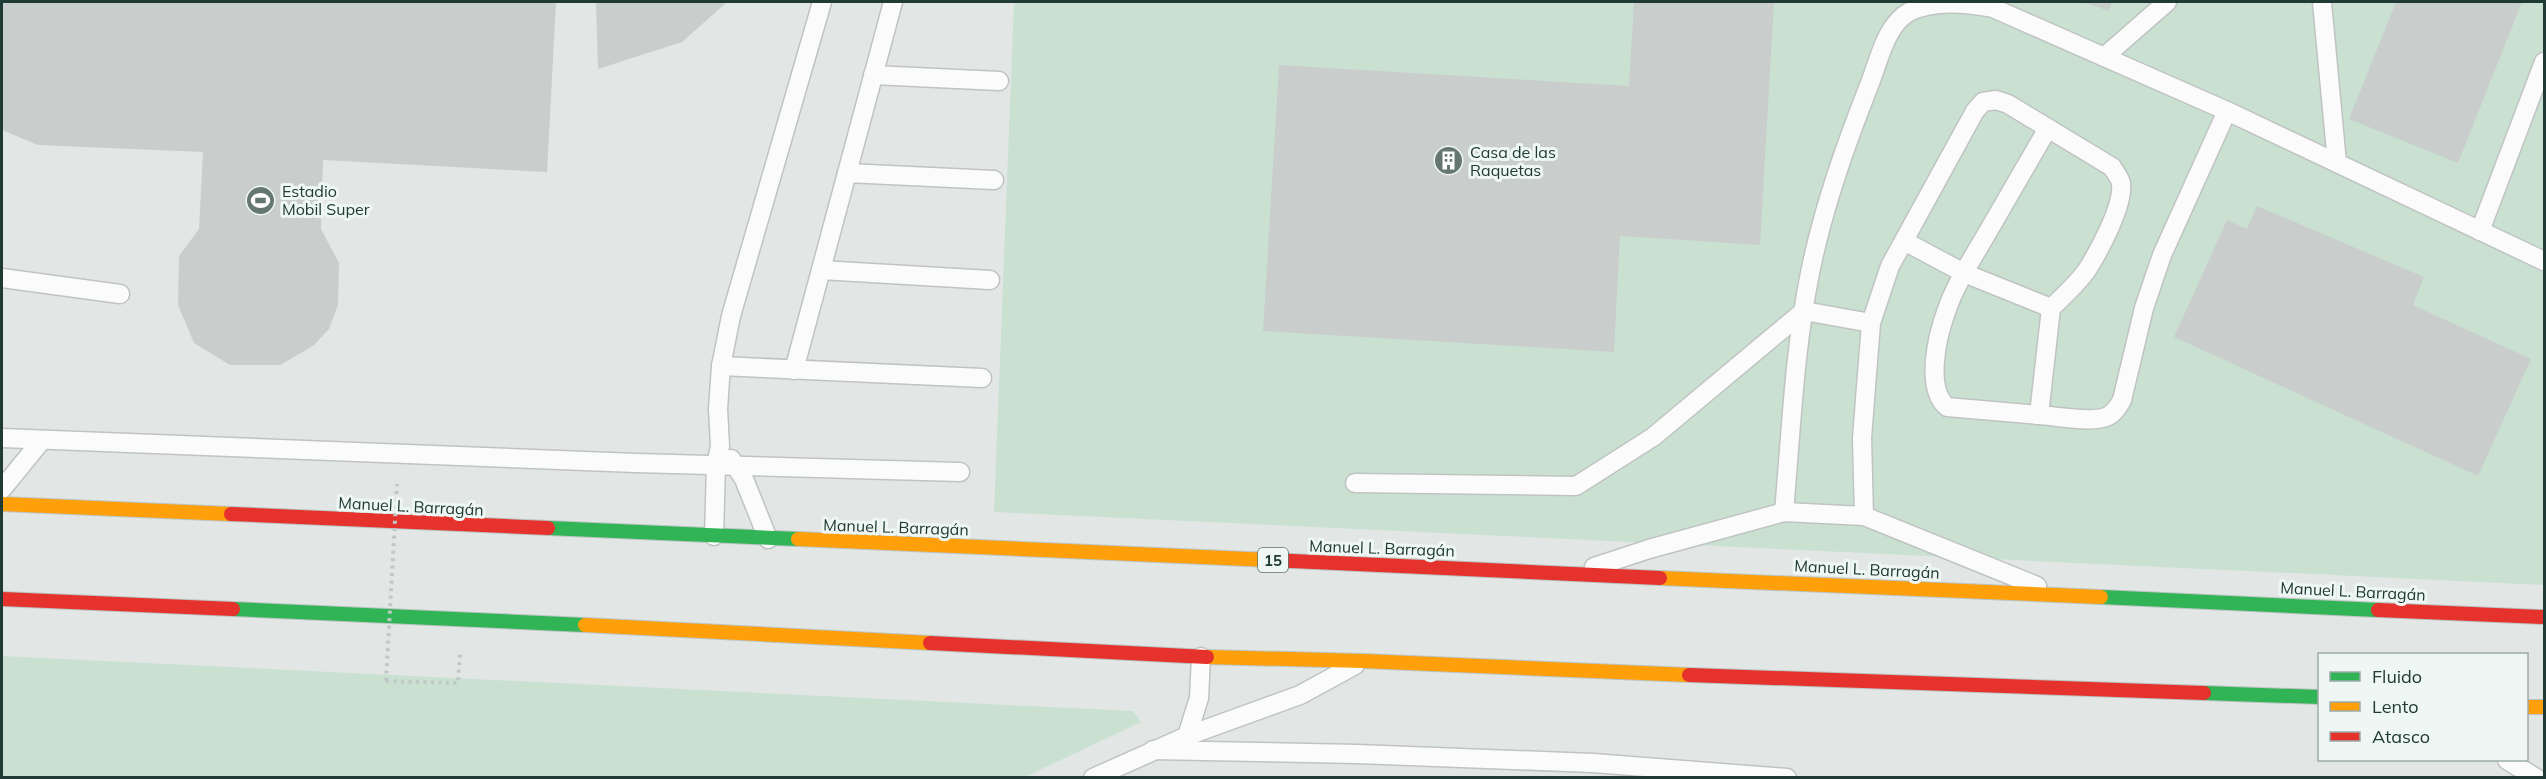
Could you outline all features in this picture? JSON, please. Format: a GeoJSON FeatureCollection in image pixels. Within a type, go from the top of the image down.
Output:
{"type":"FeatureCollection","features":[{"type":"Feature","properties":{"kind":"highway","name":"Manuel L. Barragán"},"geometry":{"type":"LineString","coordinates":[[2,504],[1578,572],[2544,617]]}},
{"type":"Feature","properties":{"kind":"highway"},"geometry":{"type":"LineString","coordinates":[[2,599],[462,619],[1201,657],[2318,697]]}},
{"type":"Feature","properties":{"kind":"highway"},"geometry":{"type":"LineString","coordinates":[[2528,706],[2544,707]]}},
{"type":"Feature","properties":{"kind":"lane"},"geometry":{"type":"LineString","coordinates":[[714,536],[716,465],[720,446],[718,409],[721,366],[731,316],[822,2]]}},
{"type":"Feature","properties":{"kind":"lane"},"geometry":{"type":"LineString","coordinates":[[794,370],[893,2]]}},
{"type":"Feature","properties":{"kind":"lane"},"geometry":{"type":"LineString","coordinates":[[2104,57],[2167,2]]}},
{"type":"Feature","properties":{"kind":"lane"},"geometry":{"type":"LineString","coordinates":[[2322,2],[2337,163]]}},
{"type":"Feature","properties":{"kind":"lane"},"geometry":{"type":"LineString","coordinates":[[1784,512],[1804,311],[1819,234],[1849,136],[1890,32],[1909,7],[1932,3],[1964,3],[1993,8],[2227,111],[2544,261]]}},
{"type":"Feature","properties":{"kind":"lane"},"geometry":{"type":"LineString","coordinates":[[2480,231],[2544,62]]}},
{"type":"Feature","properties":{"kind":"lane"},"geometry":{"type":"LineString","coordinates":[[873,75],[999,81]]}},
{"type":"Feature","properties":{"kind":"lane"},"geometry":{"type":"LineString","coordinates":[[1864,516],[1862,438],[1871,323],[1890,266],[1975,111],[1983,102],[1996,100],[2008,104],[2112,167],[2120,181],[2121,197],[2116,213],[2087,270],[2051,308],[2039,415]]}},
{"type":"Feature","properties":{"kind":"lane"},"geometry":{"type":"LineString","coordinates":[[2048,128],[1964,273],[1946,311],[1934,375],[1940,401],[1947,407],[2094,418],[2106,417],[2115,411],[2122,400],[2144,308],[2162,255],[2227,111]]}},
{"type":"Feature","properties":{"kind":"lane"},"geometry":{"type":"LineString","coordinates":[[847,172],[994,180]]}},
{"type":"Feature","properties":{"kind":"lane"},"geometry":{"type":"LineString","coordinates":[[1904,241],[1964,273],[2051,308]]}},
{"type":"Feature","properties":{"kind":"lane"},"geometry":{"type":"LineString","coordinates":[[821,270],[990,280]]}},
{"type":"Feature","properties":{"kind":"lane"},"geometry":{"type":"LineString","coordinates":[[2,278],[120,294]]}},
{"type":"Feature","properties":{"kind":"lane"},"geometry":{"type":"LineString","coordinates":[[1355,483],[1575,486],[1653,437],[1804,311],[1871,323]]}},
{"type":"Feature","properties":{"kind":"lane"},"geometry":{"type":"LineString","coordinates":[[721,366],[982,378]]}},
{"type":"Feature","properties":{"kind":"lane"},"geometry":{"type":"LineString","coordinates":[[2,438],[738,466],[960,471]]}},
{"type":"Feature","properties":{"kind":"lane"},"geometry":{"type":"LineString","coordinates":[[2,489],[42,440]]}},
{"type":"Feature","properties":{"kind":"lane"},"geometry":{"type":"LineString","coordinates":[[720,446],[738,466],[768,538]]}},
{"type":"Feature","properties":{"kind":"lane"},"geometry":{"type":"LineString","coordinates":[[1578,572],[1649,549],[1784,512],[1864,516],[2056,594]]}},
{"type":"Feature","properties":{"kind":"lane"},"geometry":{"type":"LineString","coordinates":[[1187,736],[1199,698],[1201,657]]}},
{"type":"Feature","properties":{"kind":"lane"},"geometry":{"type":"LineString","coordinates":[[1093,777],[1187,736],[1300,695],[1363,661]]}},
{"type":"Feature","properties":{"kind":"lane"},"geometry":{"type":"LineString","coordinates":[[1152,750],[1357,754],[1593,764],[1649,773],[1787,777]]}},
{"type":"Feature","properties":{"kind":"lane"},"geometry":{"type":"LineString","coordinates":[[2510,761],[2536,777]]}},
{"type":"Feature","properties":{"kind":"path"},"geometry":{"type":"LineString","coordinates":[[397,484],[386,681],[458,682],[462,619]]}},
{"type":"Feature","properties":{"kind":"green space"},"geometry":{"type":"Polygon","coordinates":[[[1014,2],[2544,2],[2544,585],[994,512],[1014,2]]]}},
{"type":"Feature","properties":{"kind":"green space"},"geometry":{"type":"Polygon","coordinates":[[[2,656],[1133,711],[1141,722],[1025,777],[2,777],[2,656]]]}},
{"type":"Feature","properties":{"kind":"building","name":"Estadio Mobil Super"},"geometry":{"type":"Polygon","coordinates":[[[2,2],[556,2],[547,172],[323,160],[321,229],[339,263],[338,305],[329,329],[313,346],[280,365],[230,365],[194,343],[178,305],[179,256],[199,229],[203,152],[38,145],[2,130],[2,2]]]}},
{"type":"Feature","properties":{"kind":"building"},"geometry":{"type":"Polygon","coordinates":[[[596,2],[727,2],[682,42],[598,69],[596,2]]]}},
{"type":"Feature","properties":{"kind":"building","name":"Casa de las Raquetas"},"geometry":{"type":"Polygon","coordinates":[[[1634,2],[1774,2],[1760,245],[1620,236],[1614,352],[1263,331],[1279,65],[1629,86],[1634,2]]]}},
{"type":"Feature","properties":{"kind":"building"},"geometry":{"type":"Polygon","coordinates":[[[2082,2],[2112,2],[2109,11],[2082,2]]]}},
{"type":"Feature","properties":{"kind":"building"},"geometry":{"type":"Polygon","coordinates":[[[2396,2],[2522,2],[2458,163],[2349,119],[2396,2]]]}},
{"type":"Feature","properties":{"kind":"building"},"geometry":{"type":"Polygon","coordinates":[[[2257,206],[2424,277],[2413,305],[2531,359],[2478,476],[2174,337],[2227,220],[2247,229],[2257,206]]]}},
{"type":"Feature","properties":{"kind":"traffic: fast"},"geometry":{"type":"LineString","coordinates":[[548,528],[798,539]]}},
{"type":"Feature","properties":{"kind":"traffic: fast"},"geometry":{"type":"LineString","coordinates":[[2101,597],[2378,610]]}},
{"type":"Feature","properties":{"kind":"traffic: fast"},"geometry":{"type":"LineString","coordinates":[[233,609],[585,625]]}},
{"type":"Feature","properties":{"kind":"traffic: fast"},"geometry":{"type":"LineString","coordinates":[[2204,693],[2318,697]]}},
{"type":"Feature","properties":{"kind":"traffic: slow"},"geometry":{"type":"LineString","coordinates":[[2,504],[231,514]]}},
{"type":"Feature","properties":{"kind":"traffic: slow"},"geometry":{"type":"LineString","coordinates":[[798,539],[1270,560]]}},
{"type":"Feature","properties":{"kind":"traffic: slow"},"geometry":{"type":"LineString","coordinates":[[1660,578],[2101,597]]}},
{"type":"Feature","properties":{"kind":"traffic: slow"},"geometry":{"type":"LineString","coordinates":[[585,625],[930,643]]}},
{"type":"Feature","properties":{"kind":"traffic: slow"},"geometry":{"type":"LineString","coordinates":[[1207,657],[1363,661],[1689,675]]}},
{"type":"Feature","properties":{"kind":"traffic: slow"},"geometry":{"type":"LineString","coordinates":[[2528,707],[2544,707]]}},
{"type":"Feature","properties":{"kind":"traffic: jam"},"geometry":{"type":"LineString","coordinates":[[231,514],[548,528]]}},
{"type":"Feature","properties":{"kind":"traffic: jam"},"geometry":{"type":"LineString","coordinates":[[1270,560],[1660,578]]}},
{"type":"Feature","properties":{"kind":"traffic: jam"},"geometry":{"type":"LineString","coordinates":[[2,599],[233,609]]}},
{"type":"Feature","properties":{"kind":"traffic: jam"},"geometry":{"type":"LineString","coordinates":[[2378,610],[2544,617]]}},
{"type":"Feature","properties":{"kind":"traffic: jam"},"geometry":{"type":"LineString","coordinates":[[930,643],[1207,657]]}},
{"type":"Feature","properties":{"kind":"traffic: jam"},"geometry":{"type":"LineString","coordinates":[[1689,675],[2204,693]]}},
{"type":"Feature","properties":{"kind":"place","name":"Casa de las Raquetas"},"geometry":{"type":"Point","coordinates":[1449,161]}},
{"type":"Feature","properties":{"kind":"place","name":"Estadio Mobil Super"},"geometry":{"type":"Point","coordinates":[261,200]}}]}
